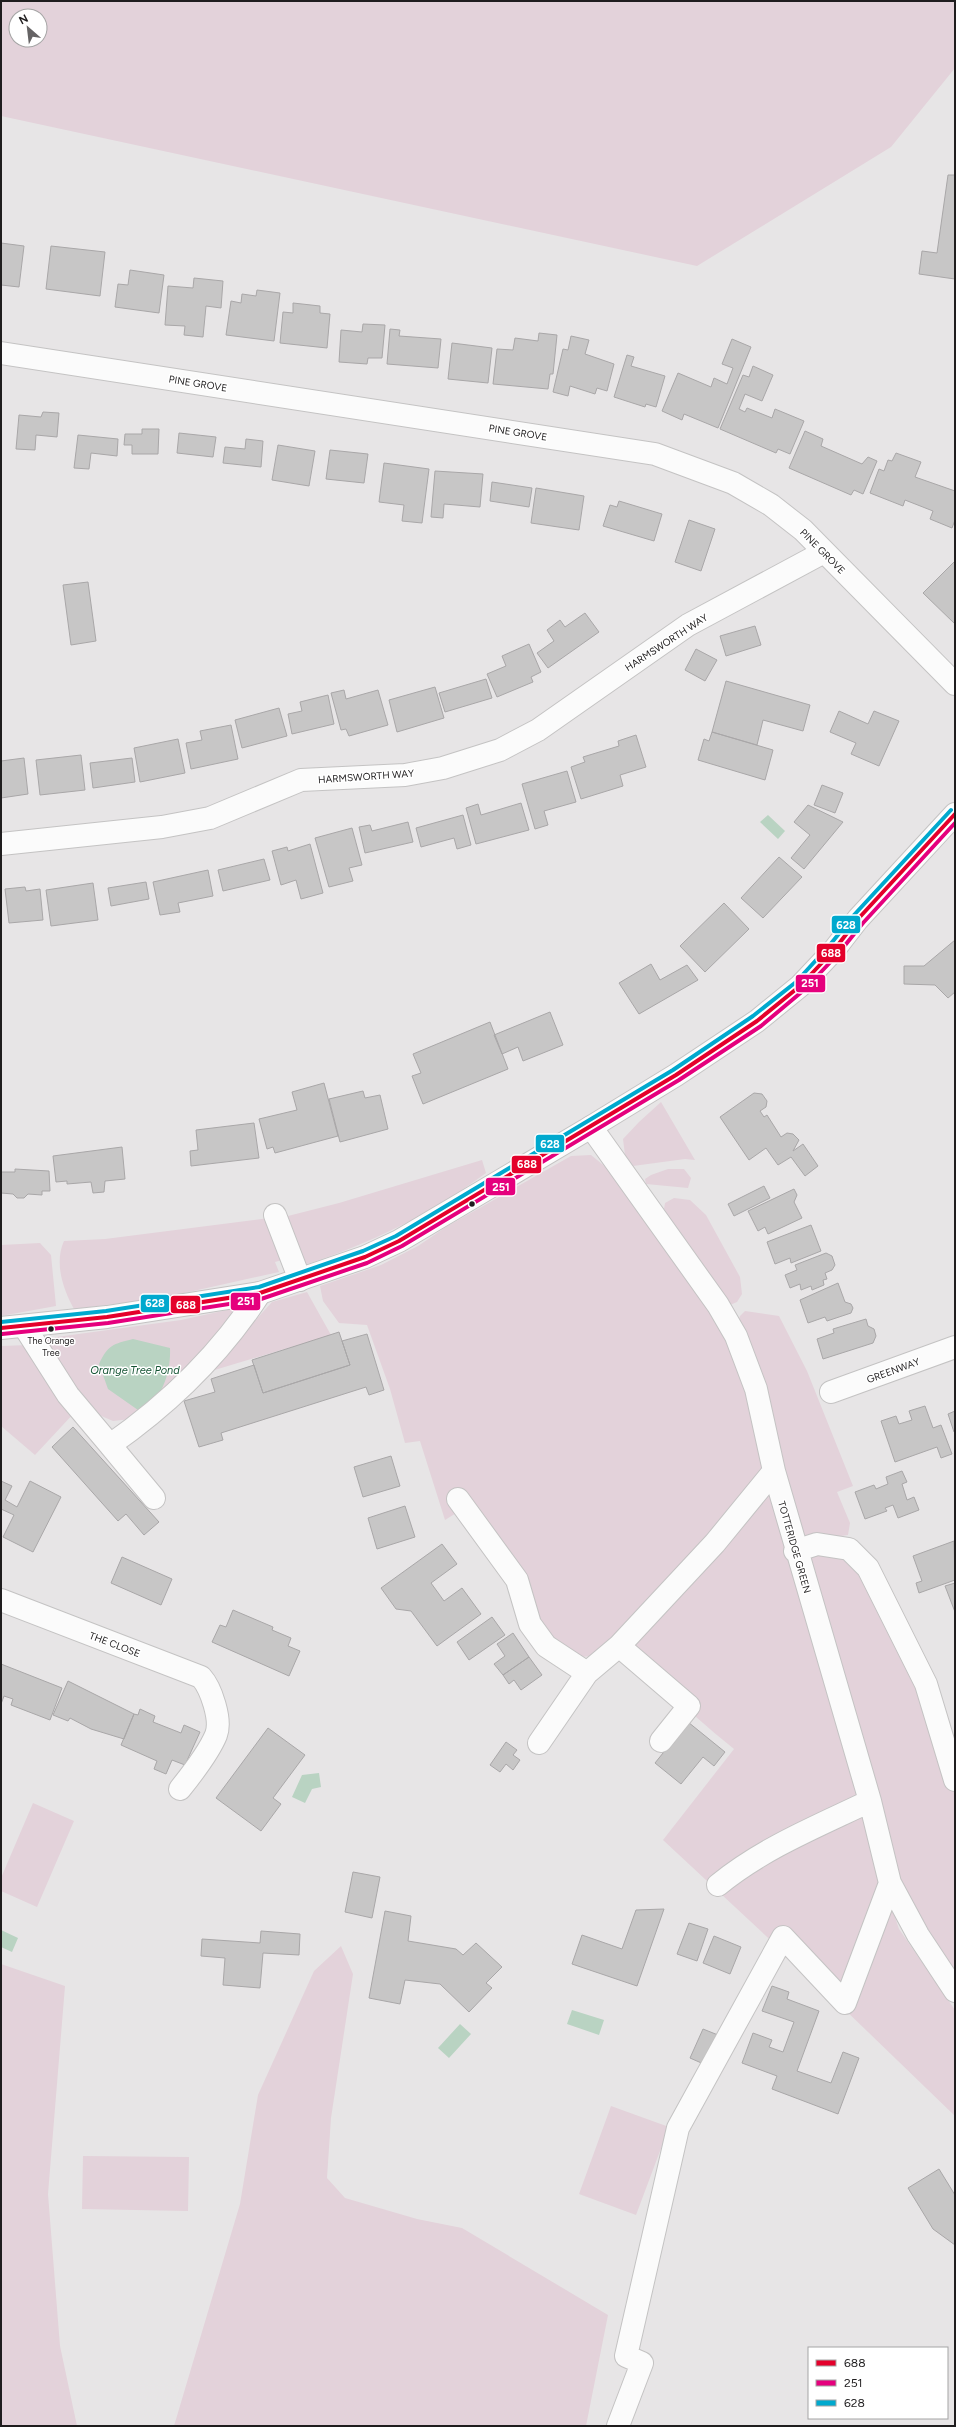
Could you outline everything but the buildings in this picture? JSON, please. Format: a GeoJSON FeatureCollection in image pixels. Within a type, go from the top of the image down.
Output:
{"type":"FeatureCollection","features":[{"type":"Feature","properties":{"kind":"street","name":"PINE GROVE"},"geometry":{"type":"LineString","coordinates":[[1,354],[655,454],[733,483],[771,505],[803,530],[955,684]]}},
{"type":"Feature","properties":{"kind":"street","name":"HARMSWORTH WAY"},"geometry":{"type":"LineString","coordinates":[[1,844],[162,827],[210,818],[301,780],[405,775],[443,768],[500,750],[538,730],[688,625],[824,552]]}},
{"type":"Feature","properties":{"kind":"street"},"geometry":{"type":"LineString","coordinates":[[1,1328],[107,1317],[260,1293],[365,1257],[399,1241],[591,1127],[751,1025],[800,986],[955,814]]}},
{"type":"Feature","properties":{"kind":"street","name":"TOTTERIDGE GREEN"},"geometry":{"type":"LineString","coordinates":[[591,1127],[718,1305],[736,1336],[756,1389],[774,1471],[796,1551],[870,1801],[890,1883],[918,1935],[955,1991]]}},
{"type":"Feature","properties":{"kind":"street"},"geometry":{"type":"LineString","coordinates":[[275,1215],[300,1280]]}},
{"type":"Feature","properties":{"kind":"street"},"geometry":{"type":"LineString","coordinates":[[110,1445],[156,1412],[206,1362],[238,1327],[260,1293]]}},
{"type":"Feature","properties":{"kind":"street"},"geometry":{"type":"LineString","coordinates":[[24,1326],[68,1395],[154,1498]]}},
{"type":"Feature","properties":{"kind":"street","name":"GREENWAY"},"geometry":{"type":"LineString","coordinates":[[831,1392],[955,1347]]}},
{"type":"Feature","properties":{"kind":"street"},"geometry":{"type":"LineString","coordinates":[[539,1743],[587,1673],[619,1646],[715,1543],[774,1471]]}},
{"type":"Feature","properties":{"kind":"street"},"geometry":{"type":"LineString","coordinates":[[458,1499],[517,1580],[530,1624],[546,1646],[587,1673]]}},
{"type":"Feature","properties":{"kind":"street"},"geometry":{"type":"LineString","coordinates":[[796,1551],[817,1544],[849,1549],[868,1568],[926,1684],[955,1780]]}},
{"type":"Feature","properties":{"kind":"street","name":"THE CLOSE"},"geometry":{"type":"LineString","coordinates":[[1,1600],[201,1677],[208,1685],[214,1704],[216,1734],[180,1789]]}},
{"type":"Feature","properties":{"kind":"street"},"geometry":{"type":"LineString","coordinates":[[619,1646],[689,1706],[661,1741]]}},
{"type":"Feature","properties":{"kind":"street"},"geometry":{"type":"LineString","coordinates":[[718,1885],[738,1869],[768,1850],[870,1801]]}},
{"type":"Feature","properties":{"kind":"street"},"geometry":{"type":"LineString","coordinates":[[618,2426],[642,2364],[626,2356],[678,2128],[783,1937],[845,2003],[890,1883]]}},
{"type":"Feature","properties":{"kind":"shaded area"},"geometry":{"type":"Polygon","coordinates":[[[1,1],[955,1],[955,68],[891,147],[697,266],[1,116],[1,1]]]}},
{"type":"Feature","properties":{"kind":"shaded area"},"geometry":{"type":"Polygon","coordinates":[[[661,1102],[695,1160],[685,1159],[633,1166],[625,1155],[623,1139],[661,1102]]]}},
{"type":"Feature","properties":{"kind":"shaded area"},"geometry":{"type":"Polygon","coordinates":[[[591,1155],[619,1178],[724,1334],[743,1373],[763,1471],[748,1495],[597,1654],[582,1657],[573,1655],[562,1647],[534,1611],[503,1563],[469,1505],[445,1520],[420,1441],[405,1443],[390,1389],[367,1325],[339,1323],[323,1301],[320,1286],[381,1265],[418,1246],[446,1227],[571,1156],[591,1155]]]}},
{"type":"Feature","properties":{"kind":"shaded area"},"geometry":{"type":"Polygon","coordinates":[[[482,1160],[486,1173],[444,1202],[422,1215],[353,1248],[304,1265],[288,1229],[288,1216],[339,1203],[482,1160]]]}},
{"type":"Feature","properties":{"kind":"shaded area"},"geometry":{"type":"Polygon","coordinates":[[[668,1169],[684,1169],[691,1178],[688,1188],[646,1184],[645,1179],[651,1175],[668,1169]]]}},
{"type":"Feature","properties":{"kind":"shaded area"},"geometry":{"type":"Polygon","coordinates":[[[674,1198],[690,1200],[706,1215],[740,1277],[742,1294],[737,1302],[730,1305],[724,1301],[664,1209],[665,1203],[674,1198]]]}},
{"type":"Feature","properties":{"kind":"shaded area"},"geometry":{"type":"Polygon","coordinates":[[[269,1218],[289,1258],[275,1262],[279,1272],[162,1298],[74,1309],[66,1293],[60,1267],[61,1249],[64,1241],[105,1239],[269,1218]]]}},
{"type":"Feature","properties":{"kind":"shaded area"},"geometry":{"type":"Polygon","coordinates":[[[40,1243],[51,1255],[56,1306],[1,1316],[1,1245],[40,1243]]]}},
{"type":"Feature","properties":{"kind":"shaded area"},"geometry":{"type":"Polygon","coordinates":[[[307,1292],[331,1335],[208,1372],[272,1302],[307,1292]]]}},
{"type":"Feature","properties":{"kind":"shaded area"},"geometry":{"type":"Polygon","coordinates":[[[241,1307],[171,1389],[131,1419],[113,1421],[99,1415],[87,1403],[42,1339],[181,1320],[241,1307]]]}},
{"type":"Feature","properties":{"kind":"shaded area"},"geometry":{"type":"Polygon","coordinates":[[[745,1311],[779,1316],[807,1371],[853,1486],[837,1492],[850,1523],[848,1535],[798,1542],[738,1322],[740,1316],[745,1311]]]}},
{"type":"Feature","properties":{"kind":"shaded area"},"geometry":{"type":"Polygon","coordinates":[[[29,1345],[75,1412],[35,1455],[1,1426],[1,1346],[29,1345]]]}},
{"type":"Feature","properties":{"kind":"shaded area"},"geometry":{"type":"Polygon","coordinates":[[[769,1491],[879,1869],[899,1929],[955,2010],[955,2116],[839,2004],[663,1840],[734,1749],[692,1713],[664,1686],[641,1658],[633,1643],[769,1491]]]}},
{"type":"Feature","properties":{"kind":"shaded area"},"geometry":{"type":"Polygon","coordinates":[[[808,1550],[842,1553],[864,1569],[882,1604],[910,1678],[923,1693],[955,1791],[955,1984],[904,1898],[808,1550]]]}},
{"type":"Feature","properties":{"kind":"shaded area"},"geometry":{"type":"Polygon","coordinates":[[[33,1803],[74,1821],[37,1907],[1,1891],[1,1878],[33,1803]]]}},
{"type":"Feature","properties":{"kind":"shaded area"},"geometry":{"type":"Polygon","coordinates":[[[341,1946],[353,1974],[331,2118],[327,2178],[345,2198],[417,2219],[462,2228],[608,2315],[586,2426],[174,2426],[240,2204],[258,2095],[314,1971],[341,1946]]]}},
{"type":"Feature","properties":{"kind":"shaded area"},"geometry":{"type":"Polygon","coordinates":[[[1,1964],[65,1986],[48,2194],[60,2346],[77,2426],[1,2426],[1,1964]]]}},
{"type":"Feature","properties":{"kind":"shaded area"},"geometry":{"type":"Polygon","coordinates":[[[611,2106],[669,2127],[636,2215],[579,2194],[611,2106]]]}},
{"type":"Feature","properties":{"kind":"shaded area"},"geometry":{"type":"Polygon","coordinates":[[[83,2156],[189,2157],[188,2211],[82,2209],[83,2156]]]}},
{"type":"Feature","properties":{"kind":"water"},"geometry":{"type":"Polygon","coordinates":[[[768,815],[785,831],[778,839],[760,822],[768,815]]]}},
{"type":"Feature","properties":{"kind":"water","name":"Orange Tree Pond"},"geometry":{"type":"Polygon","coordinates":[[[133,1339],[170,1348],[169,1366],[164,1385],[154,1400],[147,1406],[138,1410],[108,1389],[99,1364],[105,1353],[112,1346],[133,1339]]]}},
{"type":"Feature","properties":{"kind":"water"},"geometry":{"type":"Polygon","coordinates":[[[319,1773],[321,1787],[312,1789],[305,1803],[292,1797],[302,1775],[319,1773]]]}},
{"type":"Feature","properties":{"kind":"water"},"geometry":{"type":"Polygon","coordinates":[[[1,1930],[18,1938],[12,1952],[1,1947],[1,1930]]]}},
{"type":"Feature","properties":{"kind":"water"},"geometry":{"type":"Polygon","coordinates":[[[572,2010],[604,2020],[599,2035],[567,2024],[572,2010]]]}},
{"type":"Feature","properties":{"kind":"water"},"geometry":{"type":"Polygon","coordinates":[[[460,2024],[471,2034],[449,2058],[438,2048],[460,2024]]]}},
{"type":"Feature","properties":{"kind":"transit line","name":"628"},"geometry":{"type":"LineString","coordinates":[[1,1322],[106,1311],[259,1287],[363,1251],[396,1236],[673,1070],[753,1016],[796,982],[829,946],[854,915],[951,810]]}},
{"type":"Feature","properties":{"kind":"transit line","name":"688"},"geometry":{"type":"LineString","coordinates":[[1,1328],[107,1317],[260,1293],[365,1257],[399,1241],[676,1075],[757,1021],[800,986],[834,950],[858,919],[955,814]]}},
{"type":"Feature","properties":{"kind":"transit line","name":"251"},"geometry":{"type":"LineString","coordinates":[[2,1334],[108,1323],[261,1299],[367,1263],[402,1246],[679,1080],[761,1026],[804,990],[955,823]]}},
{"type":"Feature","properties":{"kind":"place","name":"The Orange Tree"},"geometry":{"type":"Point","coordinates":[51,1329]}}]}
